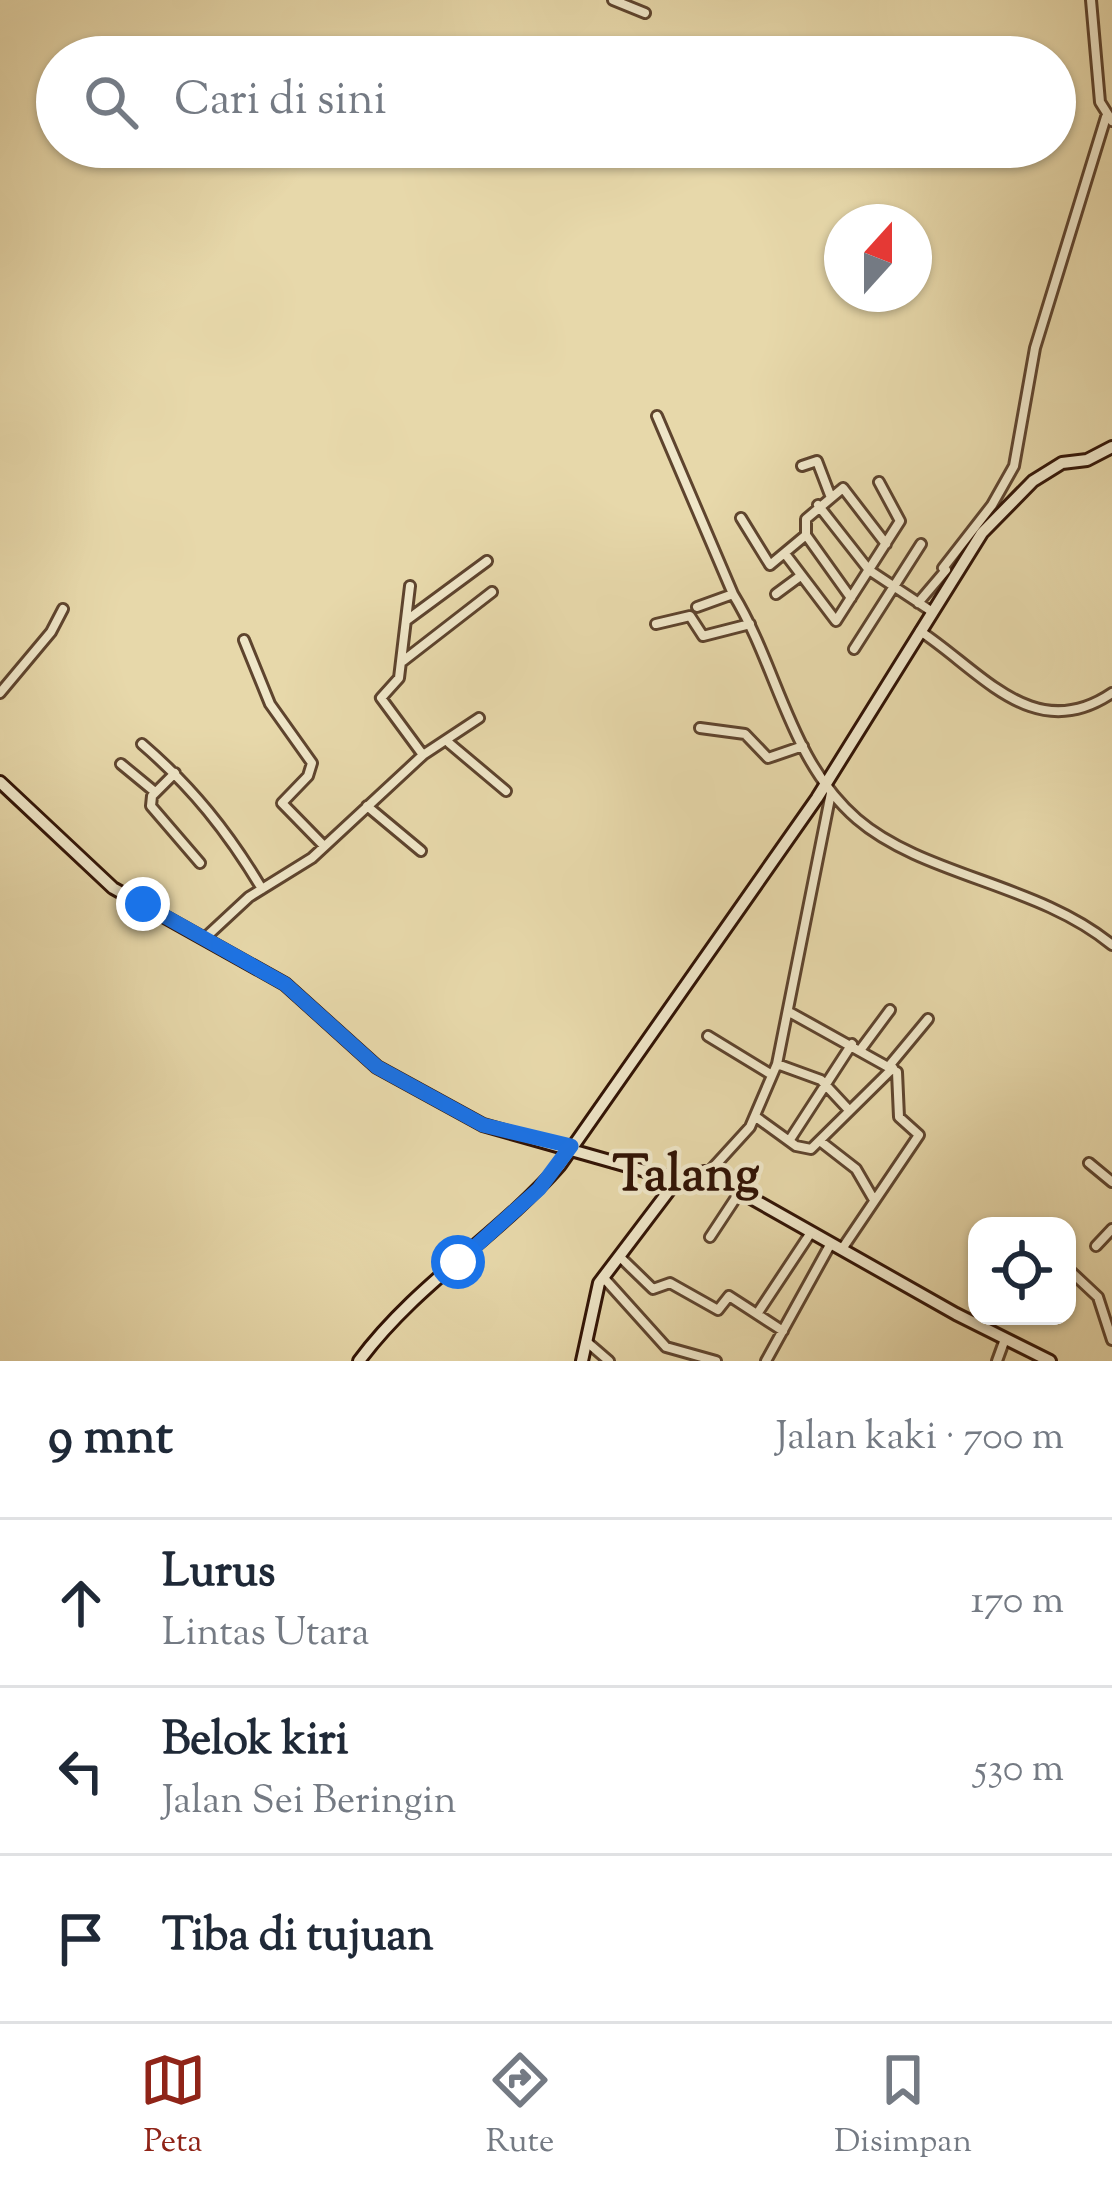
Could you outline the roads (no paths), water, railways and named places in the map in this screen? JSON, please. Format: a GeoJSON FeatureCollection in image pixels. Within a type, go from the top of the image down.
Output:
{"type":"FeatureCollection","features":[{"type":"Feature","properties":{"kind":"street"},"geometry":{"type":"LineString","coordinates":[[613,0],[645,13]]}},
{"type":"Feature","properties":{"kind":"street"},"geometry":{"type":"LineString","coordinates":[[359,1361],[401,1310],[519,1209],[571,1146],[829,788],[931,611],[948,572],[1014,466],[1035,348],[1109,119],[1091,0]]}},
{"type":"Feature","properties":{"kind":"street"},"geometry":{"type":"LineString","coordinates":[[657,416],[802,746],[829,788],[854,816],[879,833],[1059,911],[1112,945]]}},
{"type":"Feature","properties":{"kind":"street"},"geometry":{"type":"LineString","coordinates":[[918,603],[1026,486],[1062,463],[1088,460],[1112,447]]}},
{"type":"Feature","properties":{"kind":"street"},"geometry":{"type":"LineString","coordinates":[[814,448],[830,496]]}},
{"type":"Feature","properties":{"kind":"street"},"geometry":{"type":"LineString","coordinates":[[802,466],[818,461]]}},
{"type":"Feature","properties":{"kind":"street"},"geometry":{"type":"LineString","coordinates":[[786,555],[831,620],[838,620],[900,518],[879,482]]}},
{"type":"Feature","properties":{"kind":"street"},"geometry":{"type":"LineString","coordinates":[[851,598],[803,524],[818,505],[844,489],[886,544]]}},
{"type":"Feature","properties":{"kind":"street"},"geometry":{"type":"LineString","coordinates":[[818,505],[869,570],[931,611]]}},
{"type":"Feature","properties":{"kind":"street"},"geometry":{"type":"LineString","coordinates":[[741,518],[767,564],[786,555],[806,535]]}},
{"type":"Feature","properties":{"kind":"street"},"geometry":{"type":"LineString","coordinates":[[854,649],[921,544]]}},
{"type":"Feature","properties":{"kind":"street"},"geometry":{"type":"LineString","coordinates":[[406,621],[487,561]]}},
{"type":"Feature","properties":{"kind":"street"},"geometry":{"type":"LineString","coordinates":[[776,594],[799,577]]}},
{"type":"Feature","properties":{"kind":"street"},"geometry":{"type":"LineString","coordinates":[[410,586],[398,680],[381,698],[424,755]]}},
{"type":"Feature","properties":{"kind":"street"},"geometry":{"type":"LineString","coordinates":[[401,662],[492,592]]}},
{"type":"Feature","properties":{"kind":"street"},"geometry":{"type":"LineString","coordinates":[[697,607],[733,594]]}},
{"type":"Feature","properties":{"kind":"street"},"geometry":{"type":"LineString","coordinates":[[0,693],[51,632],[63,609]]}},
{"type":"Feature","properties":{"kind":"street"},"geometry":{"type":"LineString","coordinates":[[656,624],[690,616],[703,635],[749,624]]}},
{"type":"Feature","properties":{"kind":"street"},"geometry":{"type":"LineString","coordinates":[[919,630],[952,651],[989,688],[1052,712],[1089,710],[1112,693]]}},
{"type":"Feature","properties":{"kind":"street"},"geometry":{"type":"LineString","coordinates":[[244,640],[270,704],[313,763],[308,776],[282,802],[324,846]]}},
{"type":"Feature","properties":{"kind":"street"},"geometry":{"type":"LineString","coordinates":[[207,936],[262,889],[324,846],[424,755],[479,718]]}},
{"type":"Feature","properties":{"kind":"street"},"geometry":{"type":"LineString","coordinates":[[700,728],[745,734],[768,758],[802,746]]}},
{"type":"Feature","properties":{"kind":"street"},"geometry":{"type":"LineString","coordinates":[[448,743],[506,791]]}},
{"type":"Feature","properties":{"kind":"street"},"geometry":{"type":"LineString","coordinates":[[142,744],[229,833],[262,889]]}},
{"type":"Feature","properties":{"kind":"street"},"geometry":{"type":"LineString","coordinates":[[122,764],[155,792]]}},
{"type":"Feature","properties":{"kind":"street"},"geometry":{"type":"LineString","coordinates":[[175,773],[155,792],[151,806],[200,863]]}},
{"type":"Feature","properties":{"kind":"street"},"geometry":{"type":"LineString","coordinates":[[0,782],[113,888],[207,936],[298,994],[377,1067],[483,1125],[571,1146],[677,1180],[709,1172],[756,1117],[791,1012],[829,788]]}},
{"type":"Feature","properties":{"kind":"street"},"geometry":{"type":"LineString","coordinates":[[367,806],[421,851]]}},
{"type":"Feature","properties":{"kind":"street"},"geometry":{"type":"LineString","coordinates":[[789,1141],[856,1046],[890,1010]]}},
{"type":"Feature","properties":{"kind":"street"},"geometry":{"type":"LineString","coordinates":[[766,1361],[836,1248],[920,1138],[899,1117],[891,1067],[791,1012]]}},
{"type":"Feature","properties":{"kind":"street"},"geometry":{"type":"LineString","coordinates":[[756,1117],[807,1150],[847,1108],[878,1088],[928,1018]]}},
{"type":"Feature","properties":{"kind":"street"},"geometry":{"type":"LineString","coordinates":[[708,1036],[772,1075]]}},
{"type":"Feature","properties":{"kind":"street"},"geometry":{"type":"LineString","coordinates":[[776,1064],[813,1075],[847,1108]]}},
{"type":"Feature","properties":{"kind":"street"},"geometry":{"type":"LineString","coordinates":[[820,1141],[856,1169],[874,1203]]}},
{"type":"Feature","properties":{"kind":"street"},"geometry":{"type":"LineString","coordinates":[[1089,1163],[1112,1182]]}},
{"type":"Feature","properties":{"kind":"street"},"geometry":{"type":"LineString","coordinates":[[709,1172],[810,1234],[1050,1361]]}},
{"type":"Feature","properties":{"kind":"street"},"geometry":{"type":"LineString","coordinates":[[582,1361],[603,1277],[677,1180]]}},
{"type":"Feature","properties":{"kind":"street"},"geometry":{"type":"LineString","coordinates":[[710,1237],[741,1190]]}},
{"type":"Feature","properties":{"kind":"street"},"geometry":{"type":"LineString","coordinates":[[1096,1246],[1112,1229]]}},
{"type":"Feature","properties":{"kind":"street"},"geometry":{"type":"LineString","coordinates":[[757,1314],[810,1234]]}},
{"type":"Feature","properties":{"kind":"street"},"geometry":{"type":"LineString","coordinates":[[620,1256],[653,1289],[670,1282],[716,1310],[729,1296],[783,1331]]}},
{"type":"Feature","properties":{"kind":"street"},"geometry":{"type":"LineString","coordinates":[[603,1277],[666,1347],[716,1361]]}},
{"type":"Feature","properties":{"kind":"street"},"geometry":{"type":"LineString","coordinates":[[1076,1277],[1097,1297],[1112,1340]]}},
{"type":"Feature","properties":{"kind":"street"},"geometry":{"type":"LineString","coordinates":[[997,1361],[1005,1339]]}},
{"type":"Feature","properties":{"kind":"street"},"geometry":{"type":"LineString","coordinates":[[586,1342],[609,1361]]}},
{"type":"Feature","properties":{"kind":"district","name":"Talang"},"geometry":{"type":"Point","coordinates":[686,1177]}}]}
